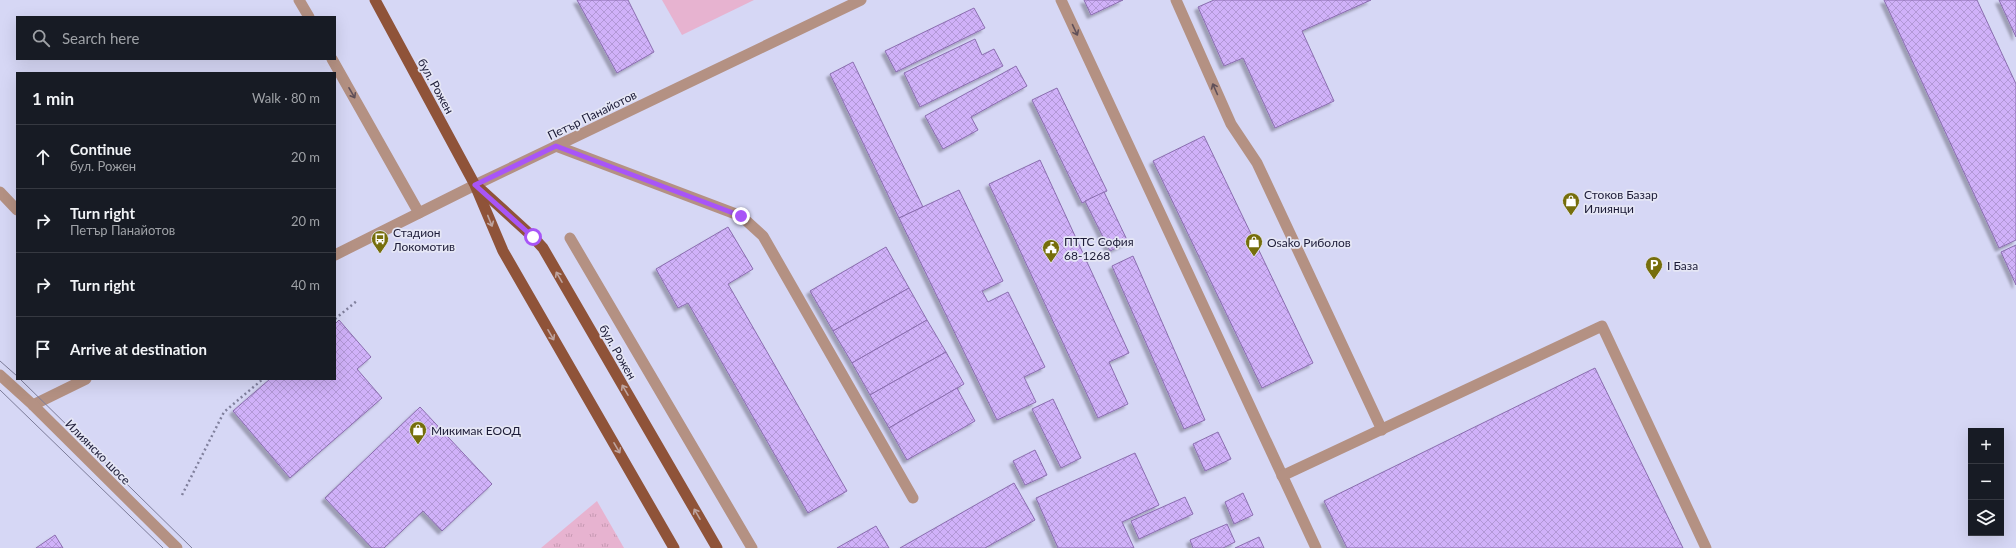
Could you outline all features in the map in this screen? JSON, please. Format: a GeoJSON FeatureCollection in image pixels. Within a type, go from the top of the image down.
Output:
{"type":"FeatureCollection","features":[{"type":"Feature","properties":{"kind":"main road","name":"бул. Рожен"},"geometry":{"type":"LineString","coordinates":[[375,0],[475,185],[503,251],[674,548]]}},
{"type":"Feature","properties":{"kind":"main road","name":"бул. Рожен"},"geometry":{"type":"LineString","coordinates":[[475,185],[533,237],[542,248],[717,548]]}},
{"type":"Feature","properties":{"kind":"street"},"geometry":{"type":"LineString","coordinates":[[299,0],[308,16]]}},
{"type":"Feature","properties":{"kind":"street","name":"Петър Панайотов"},"geometry":{"type":"LineString","coordinates":[[336,254],[475,185],[861,0]]}},
{"type":"Feature","properties":{"kind":"street"},"geometry":{"type":"LineString","coordinates":[[1061,0],[1316,548]]}},
{"type":"Feature","properties":{"kind":"street"},"geometry":{"type":"LineString","coordinates":[[1176,0],[1231,124],[1257,163],[1382,430]]}},
{"type":"Feature","properties":{"kind":"street"},"geometry":{"type":"LineString","coordinates":[[333,60],[419,213]]}},
{"type":"Feature","properties":{"kind":"street"},"geometry":{"type":"LineString","coordinates":[[556,146],[741,216],[763,236],[913,498]]}},
{"type":"Feature","properties":{"kind":"street"},"geometry":{"type":"LineString","coordinates":[[0,192],[16,209]]}},
{"type":"Feature","properties":{"kind":"street","name":"бул. Рожен"},"geometry":{"type":"LineString","coordinates":[[570,238],[752,548]]}},
{"type":"Feature","properties":{"kind":"street"},"geometry":{"type":"LineString","coordinates":[[1282,476],[1602,326],[1706,548]]}},
{"type":"Feature","properties":{"kind":"street","name":"Илиянско шосе"},"geometry":{"type":"LineString","coordinates":[[0,375],[33,405],[177,548]]}},
{"type":"Feature","properties":{"kind":"street"},"geometry":{"type":"LineString","coordinates":[[33,405],[84,380]]}},
{"type":"Feature","properties":{"kind":"path"},"geometry":{"type":"LineString","coordinates":[[336,318],[358,300]]}},
{"type":"Feature","properties":{"kind":"path"},"geometry":{"type":"LineString","coordinates":[[182,495],[224,412],[262,380]]}},
{"type":"Feature","properties":{"kind":"green space"},"geometry":{"type":"Polygon","coordinates":[[[662,0],[754,0],[682,35],[662,0]]]}},
{"type":"Feature","properties":{"kind":"green space"},"geometry":{"type":"Polygon","coordinates":[[[597,501],[624,548],[541,548],[597,501]]]}},
{"type":"Feature","properties":{"kind":"building"},"geometry":{"type":"Polygon","coordinates":[[[577,0],[628,0],[654,52],[617,73],[577,0]]]}},
{"type":"Feature","properties":{"kind":"building"},"geometry":{"type":"Polygon","coordinates":[[[1084,0],[1123,0],[1091,15],[1084,0]]]}},
{"type":"Feature","properties":{"kind":"building"},"geometry":{"type":"Polygon","coordinates":[[[1214,0],[1371,0],[1302,31],[1334,101],[1275,128],[1243,58],[1224,66],[1198,7],[1214,0]]]}},
{"type":"Feature","properties":{"kind":"building"},"geometry":{"type":"Polygon","coordinates":[[[1884,0],[1977,0],[2016,84],[2016,240],[1999,248],[1884,0]]]}},
{"type":"Feature","properties":{"kind":"building"},"geometry":{"type":"Polygon","coordinates":[[[1999,0],[2016,0],[2016,37],[1999,0]]]}},
{"type":"Feature","properties":{"kind":"building"},"geometry":{"type":"Polygon","coordinates":[[[974,8],[985,28],[896,72],[885,51],[974,8]]]}},
{"type":"Feature","properties":{"kind":"building"},"geometry":{"type":"Polygon","coordinates":[[[975,39],[982,55],[994,49],[1003,66],[920,107],[904,73],[975,39]]]}},
{"type":"Feature","properties":{"kind":"building"},"geometry":{"type":"Polygon","coordinates":[[[853,62],[923,207],[899,218],[830,74],[853,62]]]}},
{"type":"Feature","properties":{"kind":"building"},"geometry":{"type":"Polygon","coordinates":[[[1016,66],[1027,86],[971,117],[978,130],[943,149],[925,116],[1016,66]]]}},
{"type":"Feature","properties":{"kind":"building"},"geometry":{"type":"Polygon","coordinates":[[[1057,88],[1107,191],[1082,203],[1032,100],[1057,88]]]}},
{"type":"Feature","properties":{"kind":"building"},"geometry":{"type":"Polygon","coordinates":[[[1204,136],[1313,363],[1262,388],[1153,161],[1204,136]]]}},
{"type":"Feature","properties":{"kind":"building"},"geometry":{"type":"Polygon","coordinates":[[[1040,160],[1129,353],[1109,362],[1128,404],[1098,418],[989,184],[1040,160]]]}},
{"type":"Feature","properties":{"kind":"building"},"geometry":{"type":"Polygon","coordinates":[[[959,190],[1003,281],[982,291],[988,302],[1008,292],[1045,367],[1024,377],[1036,402],[997,420],[899,218],[959,190]]]}},
{"type":"Feature","properties":{"kind":"building"},"geometry":{"type":"Polygon","coordinates":[[[1104,192],[1128,242],[1110,251],[1085,201],[1104,192]]]}},
{"type":"Feature","properties":{"kind":"building"},"geometry":{"type":"Polygon","coordinates":[[[728,227],[753,269],[728,284],[847,491],[808,513],[688,303],[678,308],[656,269],[728,227]]]}},
{"type":"Feature","properties":{"kind":"building"},"geometry":{"type":"Polygon","coordinates":[[[2016,245],[2016,285],[2001,252],[2016,245]]]}},
{"type":"Feature","properties":{"kind":"building"},"geometry":{"type":"Polygon","coordinates":[[[886,247],[909,288],[833,331],[810,291],[886,247]]]}},
{"type":"Feature","properties":{"kind":"building"},"geometry":{"type":"Polygon","coordinates":[[[1133,256],[1205,420],[1184,429],[1112,266],[1133,256]]]}},
{"type":"Feature","properties":{"kind":"building"},"geometry":{"type":"Polygon","coordinates":[[[909,288],[927,320],[852,363],[833,331],[909,288]]]}},
{"type":"Feature","properties":{"kind":"building"},"geometry":{"type":"Polygon","coordinates":[[[339,320],[371,357],[357,369],[382,398],[290,478],[233,411],[269,380],[336,380],[336,323],[339,320]]]}},
{"type":"Feature","properties":{"kind":"building"},"geometry":{"type":"Polygon","coordinates":[[[927,320],[946,352],[870,395],[852,363],[927,320]]]}},
{"type":"Feature","properties":{"kind":"building"},"geometry":{"type":"Polygon","coordinates":[[[946,352],[964,384],[889,428],[870,395],[946,352]]]}},
{"type":"Feature","properties":{"kind":"building"},"geometry":{"type":"Polygon","coordinates":[[[1595,368],[1683,548],[1347,548],[1324,501],[1595,368]]]}},
{"type":"Feature","properties":{"kind":"building"},"geometry":{"type":"Polygon","coordinates":[[[957,388],[975,421],[907,460],[889,428],[957,388]]]}},
{"type":"Feature","properties":{"kind":"building"},"geometry":{"type":"Polygon","coordinates":[[[1053,399],[1081,458],[1061,468],[1032,409],[1053,399]]]}},
{"type":"Feature","properties":{"kind":"building","name":"Микимак ЕООД"},"geometry":{"type":"Polygon","coordinates":[[[420,407],[492,484],[442,531],[423,511],[384,548],[372,548],[325,498],[420,407]]]}},
{"type":"Feature","properties":{"kind":"building"},"geometry":{"type":"Polygon","coordinates":[[[1218,432],[1231,459],[1205,471],[1193,444],[1218,432]]]}},
{"type":"Feature","properties":{"kind":"building"},"geometry":{"type":"Polygon","coordinates":[[[1035,450],[1047,475],[1025,485],[1013,461],[1035,450]]]}},
{"type":"Feature","properties":{"kind":"building"},"geometry":{"type":"Polygon","coordinates":[[[1135,453],[1159,505],[1122,522],[1134,548],[1058,548],[1036,498],[1135,453]]]}},
{"type":"Feature","properties":{"kind":"building"},"geometry":{"type":"Polygon","coordinates":[[[1014,483],[1035,520],[985,548],[900,548],[1014,483]]]}},
{"type":"Feature","properties":{"kind":"building"},"geometry":{"type":"Polygon","coordinates":[[[1243,493],[1253,515],[1234,524],[1225,502],[1243,493]]]}},
{"type":"Feature","properties":{"kind":"building"},"geometry":{"type":"Polygon","coordinates":[[[1185,497],[1193,514],[1139,539],[1131,521],[1185,497]]]}},
{"type":"Feature","properties":{"kind":"building"},"geometry":{"type":"Polygon","coordinates":[[[1227,524],[1235,542],[1223,548],[1193,548],[1190,540],[1227,524]]]}},
{"type":"Feature","properties":{"kind":"building"},"geometry":{"type":"Polygon","coordinates":[[[876,526],[889,548],[837,548],[876,526]]]}},
{"type":"Feature","properties":{"kind":"building"},"geometry":{"type":"Polygon","coordinates":[[[55,535],[63,548],[36,548],[55,535]]]}},
{"type":"Feature","properties":{"kind":"building"},"geometry":{"type":"Polygon","coordinates":[[[1259,537],[1264,548],[1235,548],[1259,537]]]}},
{"type":"Feature","properties":{"kind":"tram line"},"geometry":{"type":"LineString","coordinates":[[0,361],[16,375]]}},
{"type":"Feature","properties":{"kind":"tram line"},"geometry":{"type":"LineString","coordinates":[[21,380],[192,548]]}},
{"type":"Feature","properties":{"kind":"tram line"},"geometry":{"type":"LineString","coordinates":[[0,390],[163,548]]}},
{"type":"Feature","properties":{"kind":"place","name":"Стоков Базар Илиянци"},"geometry":{"type":"Point","coordinates":[1571,216]}},
{"type":"Feature","properties":{"kind":"place","name":"Стадион Локомотив"},"geometry":{"type":"Point","coordinates":[380,254]}},
{"type":"Feature","properties":{"kind":"place","name":"Osako Риболов"},"geometry":{"type":"Point","coordinates":[1254,257]}},
{"type":"Feature","properties":{"kind":"place","name":"ПТТС София 68-1268"},"geometry":{"type":"Point","coordinates":[1051,263]}},
{"type":"Feature","properties":{"kind":"place","name":"I База"},"geometry":{"type":"Point","coordinates":[1654,280]}},
{"type":"Feature","properties":{"kind":"place","name":"Микимак ЕООД"},"geometry":{"type":"Point","coordinates":[418,445]}},
{"type":"Feature","properties":{"kind":"route"},"geometry":{"type":"LineString","coordinates":[[533,237],[475,185],[556,146],[741,216]]}}]}
